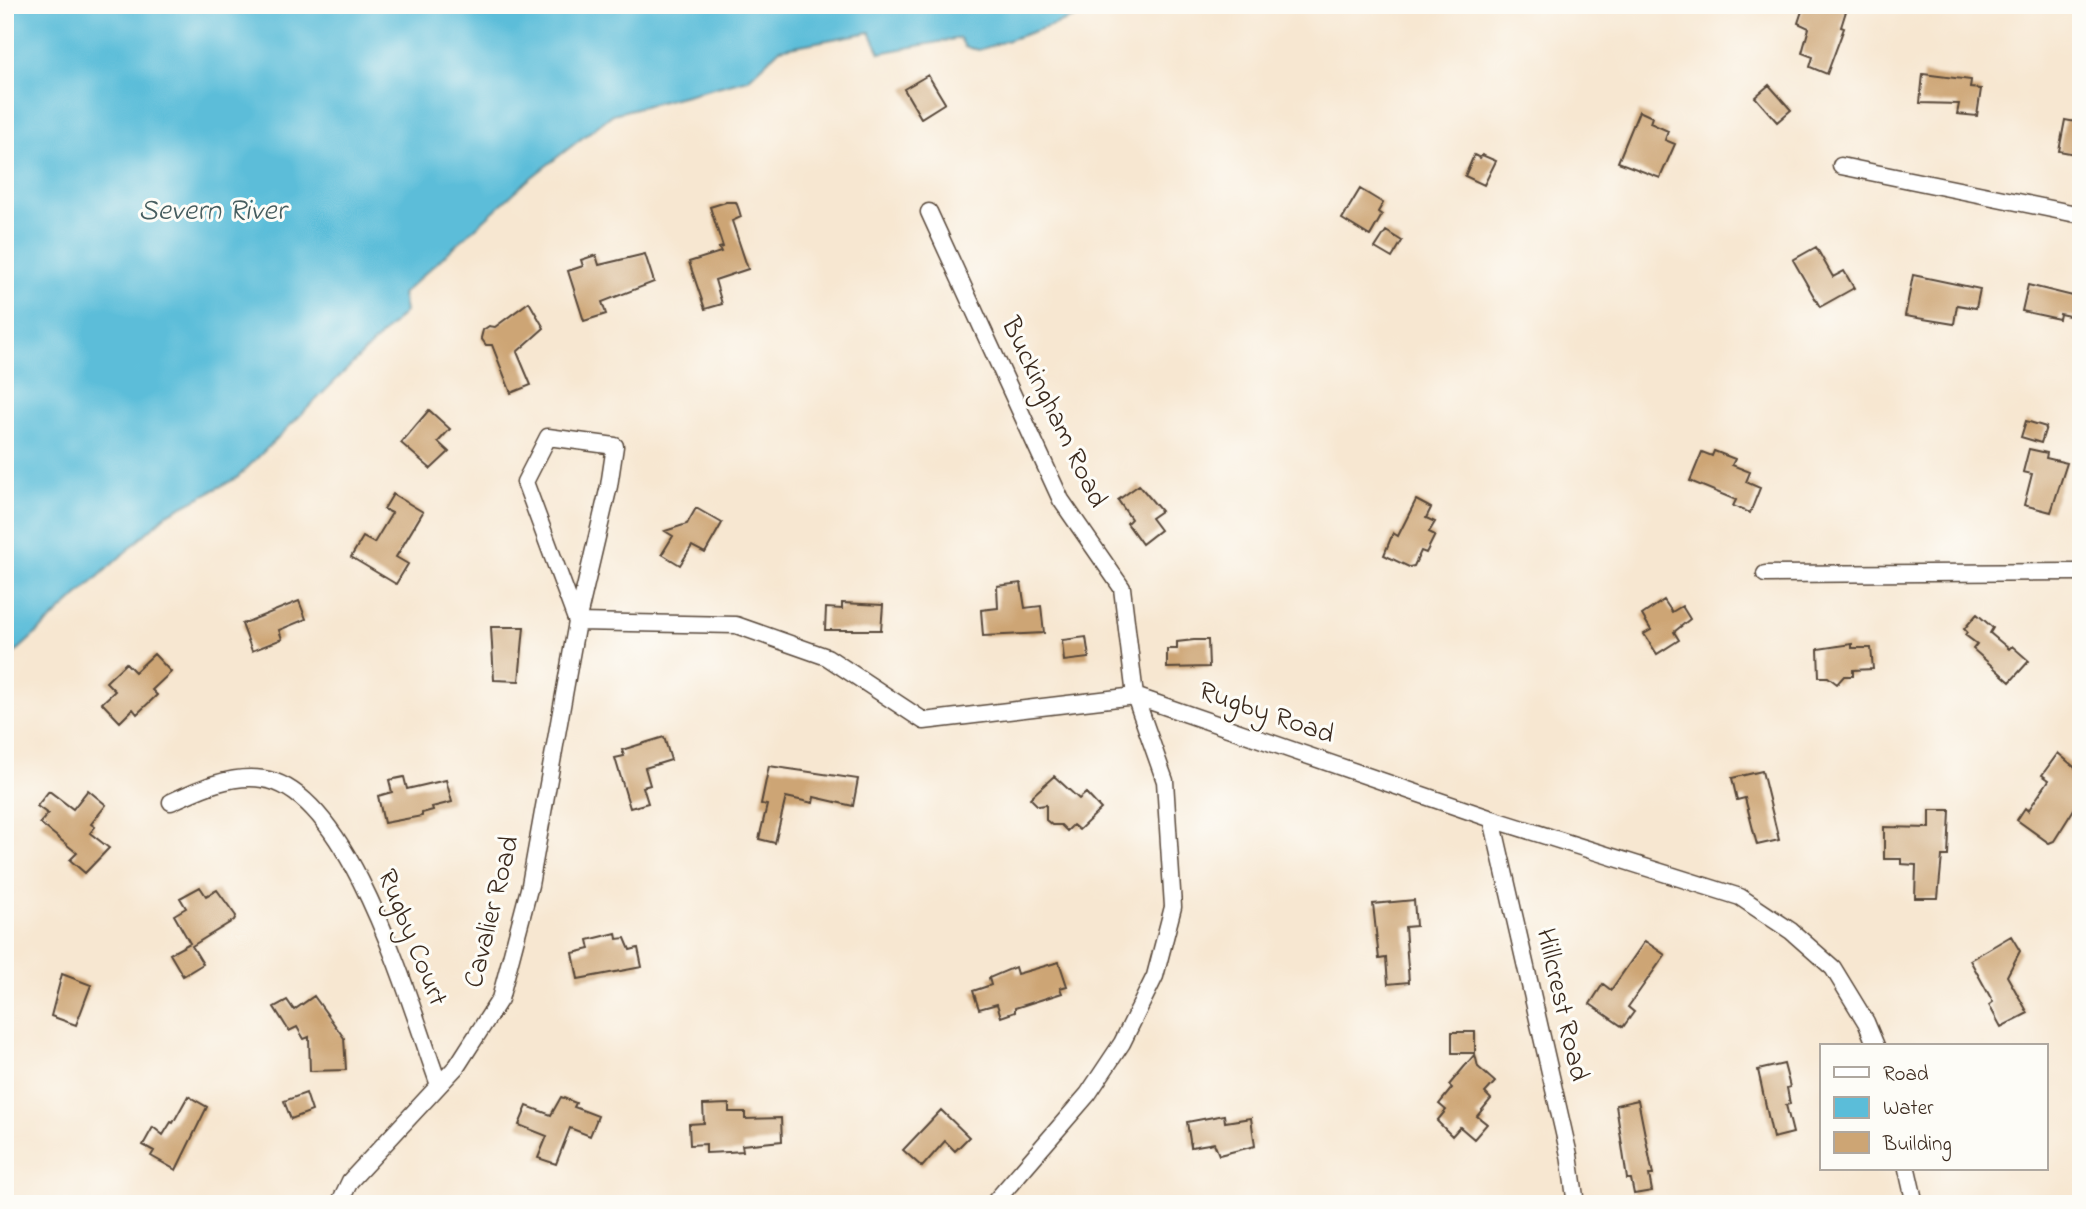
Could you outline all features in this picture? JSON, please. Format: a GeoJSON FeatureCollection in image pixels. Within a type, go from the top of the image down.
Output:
{"type":"FeatureCollection","features":[{"type":"Feature","properties":{"kind":"street"},"geometry":{"type":"LineString","coordinates":[[1841,166],[2081,215]]}},
{"type":"Feature","properties":{"kind":"street","name":"Buckingham Road"},"geometry":{"type":"LineString","coordinates":[[929,212],[1061,500],[1122,589],[1135,696],[1165,781],[1173,907],[1154,976],[1135,1022],[1088,1094],[993,1204]]}},
{"type":"Feature","properties":{"kind":"street","name":"Cavalier Road"},"geometry":{"type":"LineString","coordinates":[[338,1204],[350,1181],[457,1066],[500,999],[530,885],[577,622],[609,486],[615,446],[548,437],[525,482],[577,622]]}},
{"type":"Feature","properties":{"kind":"street"},"geometry":{"type":"LineString","coordinates":[[1765,574],[2081,572]]}},
{"type":"Feature","properties":{"kind":"street","name":"Rugby Road"},"geometry":{"type":"LineString","coordinates":[[577,622],[736,625],[827,657],[924,721],[1135,696],[1492,819],[1740,897],[1791,931],[1833,968],[1866,1022],[1875,1044]]}},
{"type":"Feature","properties":{"kind":"street","name":"Rugby Court"},"geometry":{"type":"LineString","coordinates":[[171,802],[198,789],[235,779],[265,779],[291,789],[312,808],[356,870],[378,913],[439,1085]]}},
{"type":"Feature","properties":{"kind":"street","name":"Hillcrest Road"},"geometry":{"type":"LineString","coordinates":[[1492,819],[1569,1155],[1576,1204]]}},
{"type":"Feature","properties":{"kind":"street"},"geometry":{"type":"LineString","coordinates":[[1907,1170],[1915,1204]]}},
{"type":"Feature","properties":{"kind":"water","name":"Severn River"},"geometry":{"type":"Polygon","coordinates":[[[5,5],[1112,5],[979,50],[965,47],[960,38],[880,53],[870,32],[780,49],[748,79],[613,114],[528,180],[402,294],[405,312],[237,478],[167,514],[5,662],[5,5]]]}},
{"type":"Feature","properties":{"kind":"building"},"geometry":{"type":"Polygon","coordinates":[[[1804,5],[1830,5],[1846,11],[1841,27],[1844,28],[1827,74],[1810,67],[1813,57],[1802,53],[1809,28],[1798,23],[1804,5]]]}},
{"type":"Feature","properties":{"kind":"building"},"geometry":{"type":"Polygon","coordinates":[[[1923,74],[1971,80],[1970,88],[1981,89],[1977,116],[1957,114],[1959,104],[1920,103],[1923,74]]]}},
{"type":"Feature","properties":{"kind":"building"},"geometry":{"type":"Polygon","coordinates":[[[928,75],[945,103],[921,118],[904,89],[928,75]]]}},
{"type":"Feature","properties":{"kind":"building"},"geometry":{"type":"Polygon","coordinates":[[[1769,85],[1791,110],[1777,122],[1755,97],[1769,85]]]}},
{"type":"Feature","properties":{"kind":"building"},"geometry":{"type":"Polygon","coordinates":[[[1639,111],[1652,117],[1650,123],[1668,131],[1665,140],[1675,144],[1660,178],[1618,162],[1639,111]]]}},
{"type":"Feature","properties":{"kind":"building"},"geometry":{"type":"Polygon","coordinates":[[[2065,120],[2081,123],[2081,155],[2059,151],[2065,120]]]}},
{"type":"Feature","properties":{"kind":"building"},"geometry":{"type":"Polygon","coordinates":[[[1474,155],[1480,158],[1482,155],[1496,161],[1484,185],[1465,176],[1474,155]]]}},
{"type":"Feature","properties":{"kind":"building"},"geometry":{"type":"Polygon","coordinates":[[[1360,189],[1383,203],[1378,212],[1382,215],[1370,236],[1342,219],[1360,189]]]}},
{"type":"Feature","properties":{"kind":"building"},"geometry":{"type":"Polygon","coordinates":[[[736,202],[739,210],[741,217],[732,221],[748,269],[715,280],[722,304],[705,309],[689,262],[721,252],[719,248],[723,247],[710,207],[736,202]]]}},
{"type":"Feature","properties":{"kind":"building"},"geometry":{"type":"Polygon","coordinates":[[[1386,231],[1402,241],[1392,258],[1375,248],[1386,231]]]}},
{"type":"Feature","properties":{"kind":"building"},"geometry":{"type":"Polygon","coordinates":[[[1816,247],[1833,277],[1844,271],[1854,288],[1820,307],[1793,260],[1816,247]]]}},
{"type":"Feature","properties":{"kind":"building"},"geometry":{"type":"Polygon","coordinates":[[[645,254],[654,282],[602,302],[606,314],[584,321],[568,271],[583,266],[581,260],[596,255],[599,265],[645,254]]]}},
{"type":"Feature","properties":{"kind":"building"},"geometry":{"type":"Polygon","coordinates":[[[1913,275],[1980,289],[1976,308],[1957,305],[1954,324],[1905,316],[1913,275]]]}},
{"type":"Feature","properties":{"kind":"building"},"geometry":{"type":"Polygon","coordinates":[[[2028,285],[2081,298],[2078,318],[2060,314],[2059,319],[2022,311],[2028,285]]]}},
{"type":"Feature","properties":{"kind":"building"},"geometry":{"type":"Polygon","coordinates":[[[529,302],[544,328],[517,352],[531,385],[511,393],[492,345],[486,345],[481,338],[483,330],[489,326],[495,327],[529,302]]]}},
{"type":"Feature","properties":{"kind":"building"},"geometry":{"type":"Polygon","coordinates":[[[429,410],[450,429],[438,442],[449,452],[431,469],[401,443],[429,410]]]}},
{"type":"Feature","properties":{"kind":"building"},"geometry":{"type":"Polygon","coordinates":[[[2026,421],[2046,427],[2041,443],[2021,437],[2026,421]]]}},
{"type":"Feature","properties":{"kind":"building"},"geometry":{"type":"Polygon","coordinates":[[[2029,449],[2047,453],[2046,458],[2067,463],[2051,512],[2024,505],[2032,474],[2023,472],[2029,449]]]}},
{"type":"Feature","properties":{"kind":"building"},"geometry":{"type":"Polygon","coordinates":[[[1714,451],[1735,459],[1732,465],[1750,472],[1746,482],[1760,488],[1750,513],[1733,506],[1736,500],[1690,481],[1702,452],[1712,456],[1714,451]]]}},
{"type":"Feature","properties":{"kind":"building"},"geometry":{"type":"Polygon","coordinates":[[[1139,485],[1161,511],[1151,518],[1160,530],[1142,544],[1127,523],[1131,519],[1118,500],[1139,485]]]}},
{"type":"Feature","properties":{"kind":"building"},"geometry":{"type":"Polygon","coordinates":[[[393,494],[423,512],[396,557],[408,564],[396,584],[351,557],[363,537],[374,543],[392,513],[384,509],[393,494]]]}},
{"type":"Feature","properties":{"kind":"building"},"geometry":{"type":"Polygon","coordinates":[[[1416,500],[1431,508],[1426,518],[1435,522],[1429,532],[1435,535],[1426,553],[1421,551],[1414,566],[1409,567],[1384,555],[1393,533],[1398,536],[1416,500]]]}},
{"type":"Feature","properties":{"kind":"building"},"geometry":{"type":"Polygon","coordinates":[[[696,508],[722,523],[705,553],[692,546],[680,565],[662,554],[673,536],[665,531],[687,524],[696,508]]]}},
{"type":"Feature","properties":{"kind":"building"},"geometry":{"type":"Polygon","coordinates":[[[1021,583],[1025,608],[1041,606],[1044,633],[983,636],[981,610],[998,608],[997,586],[1021,583]]]}},
{"type":"Feature","properties":{"kind":"building"},"geometry":{"type":"Polygon","coordinates":[[[1664,600],[1672,612],[1682,606],[1690,619],[1674,632],[1679,640],[1657,654],[1644,634],[1651,630],[1642,615],[1664,600]]]}},
{"type":"Feature","properties":{"kind":"building"},"geometry":{"type":"Polygon","coordinates":[[[299,601],[306,619],[279,630],[282,639],[252,651],[242,624],[299,601]]]}},
{"type":"Feature","properties":{"kind":"building"},"geometry":{"type":"Polygon","coordinates":[[[842,603],[883,605],[881,630],[825,630],[826,608],[842,609],[842,603]]]}},
{"type":"Feature","properties":{"kind":"building"},"geometry":{"type":"Polygon","coordinates":[[[1977,614],[1993,628],[1990,633],[2009,649],[2012,646],[2029,661],[2010,682],[1973,649],[1977,644],[1965,635],[1967,632],[1964,629],[1977,614]]]}},
{"type":"Feature","properties":{"kind":"building"},"geometry":{"type":"Polygon","coordinates":[[[491,627],[524,627],[519,681],[494,680],[491,627]]]}},
{"type":"Feature","properties":{"kind":"building"},"geometry":{"type":"Polygon","coordinates":[[[1086,637],[1089,658],[1064,661],[1062,640],[1086,637]]]}},
{"type":"Feature","properties":{"kind":"building"},"geometry":{"type":"Polygon","coordinates":[[[1208,640],[1209,667],[1167,668],[1167,649],[1177,649],[1177,642],[1208,640]]]}},
{"type":"Feature","properties":{"kind":"building"},"geometry":{"type":"Polygon","coordinates":[[[1852,644],[1852,648],[1871,648],[1873,669],[1853,670],[1853,676],[1844,676],[1837,684],[1828,677],[1819,677],[1818,649],[1852,644]]]}},
{"type":"Feature","properties":{"kind":"building"},"geometry":{"type":"Polygon","coordinates":[[[154,654],[171,672],[152,690],[157,695],[137,714],[133,709],[120,722],[102,703],[115,691],[106,682],[126,663],[135,672],[154,654]]]}},
{"type":"Feature","properties":{"kind":"building"},"geometry":{"type":"Polygon","coordinates":[[[664,737],[671,760],[645,768],[650,785],[643,787],[648,803],[630,808],[615,758],[624,756],[622,750],[664,737]]]}},
{"type":"Feature","properties":{"kind":"building"},"geometry":{"type":"Polygon","coordinates":[[[2058,753],[2081,773],[2081,798],[2054,841],[2049,843],[2017,820],[2025,808],[2028,811],[2049,780],[2042,775],[2058,753]]]}},
{"type":"Feature","properties":{"kind":"building"},"geometry":{"type":"Polygon","coordinates":[[[769,766],[858,779],[853,806],[814,797],[813,803],[786,797],[775,843],[759,839],[767,805],[761,804],[769,766]]]}},
{"type":"Feature","properties":{"kind":"building"},"geometry":{"type":"Polygon","coordinates":[[[1762,771],[1779,840],[1757,845],[1745,798],[1737,800],[1732,778],[1762,771]]]}},
{"type":"Feature","properties":{"kind":"building"},"geometry":{"type":"Polygon","coordinates":[[[1054,776],[1079,799],[1086,793],[1101,809],[1079,830],[1073,825],[1067,831],[1061,825],[1052,825],[1046,820],[1046,805],[1038,806],[1030,798],[1054,776]]]}},
{"type":"Feature","properties":{"kind":"building"},"geometry":{"type":"Polygon","coordinates":[[[404,777],[407,789],[446,780],[452,802],[432,807],[433,810],[422,813],[422,816],[384,823],[378,796],[392,792],[389,780],[404,777]]]}},
{"type":"Feature","properties":{"kind":"building"},"geometry":{"type":"Polygon","coordinates":[[[88,790],[106,805],[91,824],[95,827],[90,833],[109,848],[85,873],[70,860],[77,853],[40,823],[48,814],[37,806],[49,791],[73,809],[88,790]]]}},
{"type":"Feature","properties":{"kind":"building"},"geometry":{"type":"Polygon","coordinates":[[[1930,810],[1950,810],[1948,856],[1942,856],[1938,898],[1915,898],[1916,865],[1901,864],[1901,859],[1884,859],[1884,827],[1930,828],[1930,810]]]}},
{"type":"Feature","properties":{"kind":"building"},"geometry":{"type":"Polygon","coordinates":[[[200,887],[206,896],[217,890],[236,916],[234,920],[192,946],[203,964],[183,976],[170,954],[190,943],[174,915],[186,908],[180,898],[200,887]]]}},
{"type":"Feature","properties":{"kind":"building"},"geometry":{"type":"Polygon","coordinates":[[[1414,900],[1416,926],[1405,927],[1409,982],[1388,984],[1386,958],[1379,959],[1373,904],[1414,900]]]}},
{"type":"Feature","properties":{"kind":"building"},"geometry":{"type":"Polygon","coordinates":[[[616,933],[617,939],[625,938],[630,950],[638,948],[642,967],[578,979],[573,953],[590,949],[588,940],[616,933]]]}},
{"type":"Feature","properties":{"kind":"building"},"geometry":{"type":"Polygon","coordinates":[[[2011,936],[2020,951],[2007,976],[2028,1013],[2001,1027],[1989,1005],[1993,1002],[1970,960],[2011,936]]]}},
{"type":"Feature","properties":{"kind":"building"},"geometry":{"type":"Polygon","coordinates":[[[1645,941],[1665,955],[1628,1007],[1634,1012],[1623,1027],[1590,1004],[1603,984],[1611,990],[1645,941]]]}},
{"type":"Feature","properties":{"kind":"building"},"geometry":{"type":"Polygon","coordinates":[[[1059,962],[1067,986],[1060,988],[1062,993],[1015,1008],[1015,1012],[1001,1017],[997,1004],[979,1009],[973,991],[991,985],[989,978],[1015,967],[1017,974],[1059,962]]]}},
{"type":"Feature","properties":{"kind":"building"},"geometry":{"type":"Polygon","coordinates":[[[62,974],[91,985],[76,1025],[51,1016],[62,974]]]}},
{"type":"Feature","properties":{"kind":"building"},"geometry":{"type":"Polygon","coordinates":[[[314,996],[344,1038],[346,1070],[310,1071],[309,1037],[304,1039],[297,1027],[289,1031],[274,1007],[287,1000],[294,1010],[314,996]]]}},
{"type":"Feature","properties":{"kind":"building"},"geometry":{"type":"Polygon","coordinates":[[[1452,1032],[1475,1032],[1475,1053],[1452,1053],[1452,1032]]]}},
{"type":"Feature","properties":{"kind":"building"},"geometry":{"type":"Polygon","coordinates":[[[1475,1054],[1478,1067],[1495,1082],[1485,1093],[1491,1099],[1477,1116],[1487,1124],[1474,1139],[1460,1127],[1452,1136],[1437,1121],[1446,1110],[1439,1104],[1452,1088],[1449,1085],[1475,1054]]]}},
{"type":"Feature","properties":{"kind":"building"},"geometry":{"type":"Polygon","coordinates":[[[1784,1064],[1790,1087],[1787,1088],[1790,1104],[1786,1105],[1793,1133],[1773,1138],[1758,1070],[1784,1064]]]}},
{"type":"Feature","properties":{"kind":"building"},"geometry":{"type":"Polygon","coordinates":[[[306,1093],[312,1111],[291,1119],[284,1101],[306,1093]]]}},
{"type":"Feature","properties":{"kind":"building"},"geometry":{"type":"Polygon","coordinates":[[[188,1096],[207,1107],[176,1170],[151,1156],[154,1151],[143,1145],[153,1127],[163,1135],[188,1096]]]}},
{"type":"Feature","properties":{"kind":"building"},"geometry":{"type":"Polygon","coordinates":[[[561,1097],[576,1103],[574,1107],[598,1116],[590,1136],[570,1128],[556,1164],[538,1158],[547,1136],[519,1125],[527,1106],[551,1115],[561,1097]]]}},
{"type":"Feature","properties":{"kind":"building"},"geometry":{"type":"Polygon","coordinates":[[[1638,1100],[1653,1175],[1649,1175],[1652,1191],[1634,1194],[1631,1179],[1627,1179],[1616,1105],[1638,1100]]]}},
{"type":"Feature","properties":{"kind":"building"},"geometry":{"type":"Polygon","coordinates":[[[729,1104],[729,1112],[745,1112],[745,1119],[781,1118],[782,1141],[742,1145],[743,1151],[706,1153],[706,1144],[690,1145],[689,1124],[704,1123],[703,1105],[729,1104]]]}},
{"type":"Feature","properties":{"kind":"building"},"geometry":{"type":"Polygon","coordinates":[[[941,1110],[969,1137],[955,1151],[945,1141],[922,1167],[903,1150],[941,1110]]]}},
{"type":"Feature","properties":{"kind":"building"},"geometry":{"type":"Polygon","coordinates":[[[1224,1115],[1225,1122],[1251,1118],[1255,1146],[1219,1155],[1214,1143],[1191,1147],[1187,1122],[1224,1115]]]}}]}
